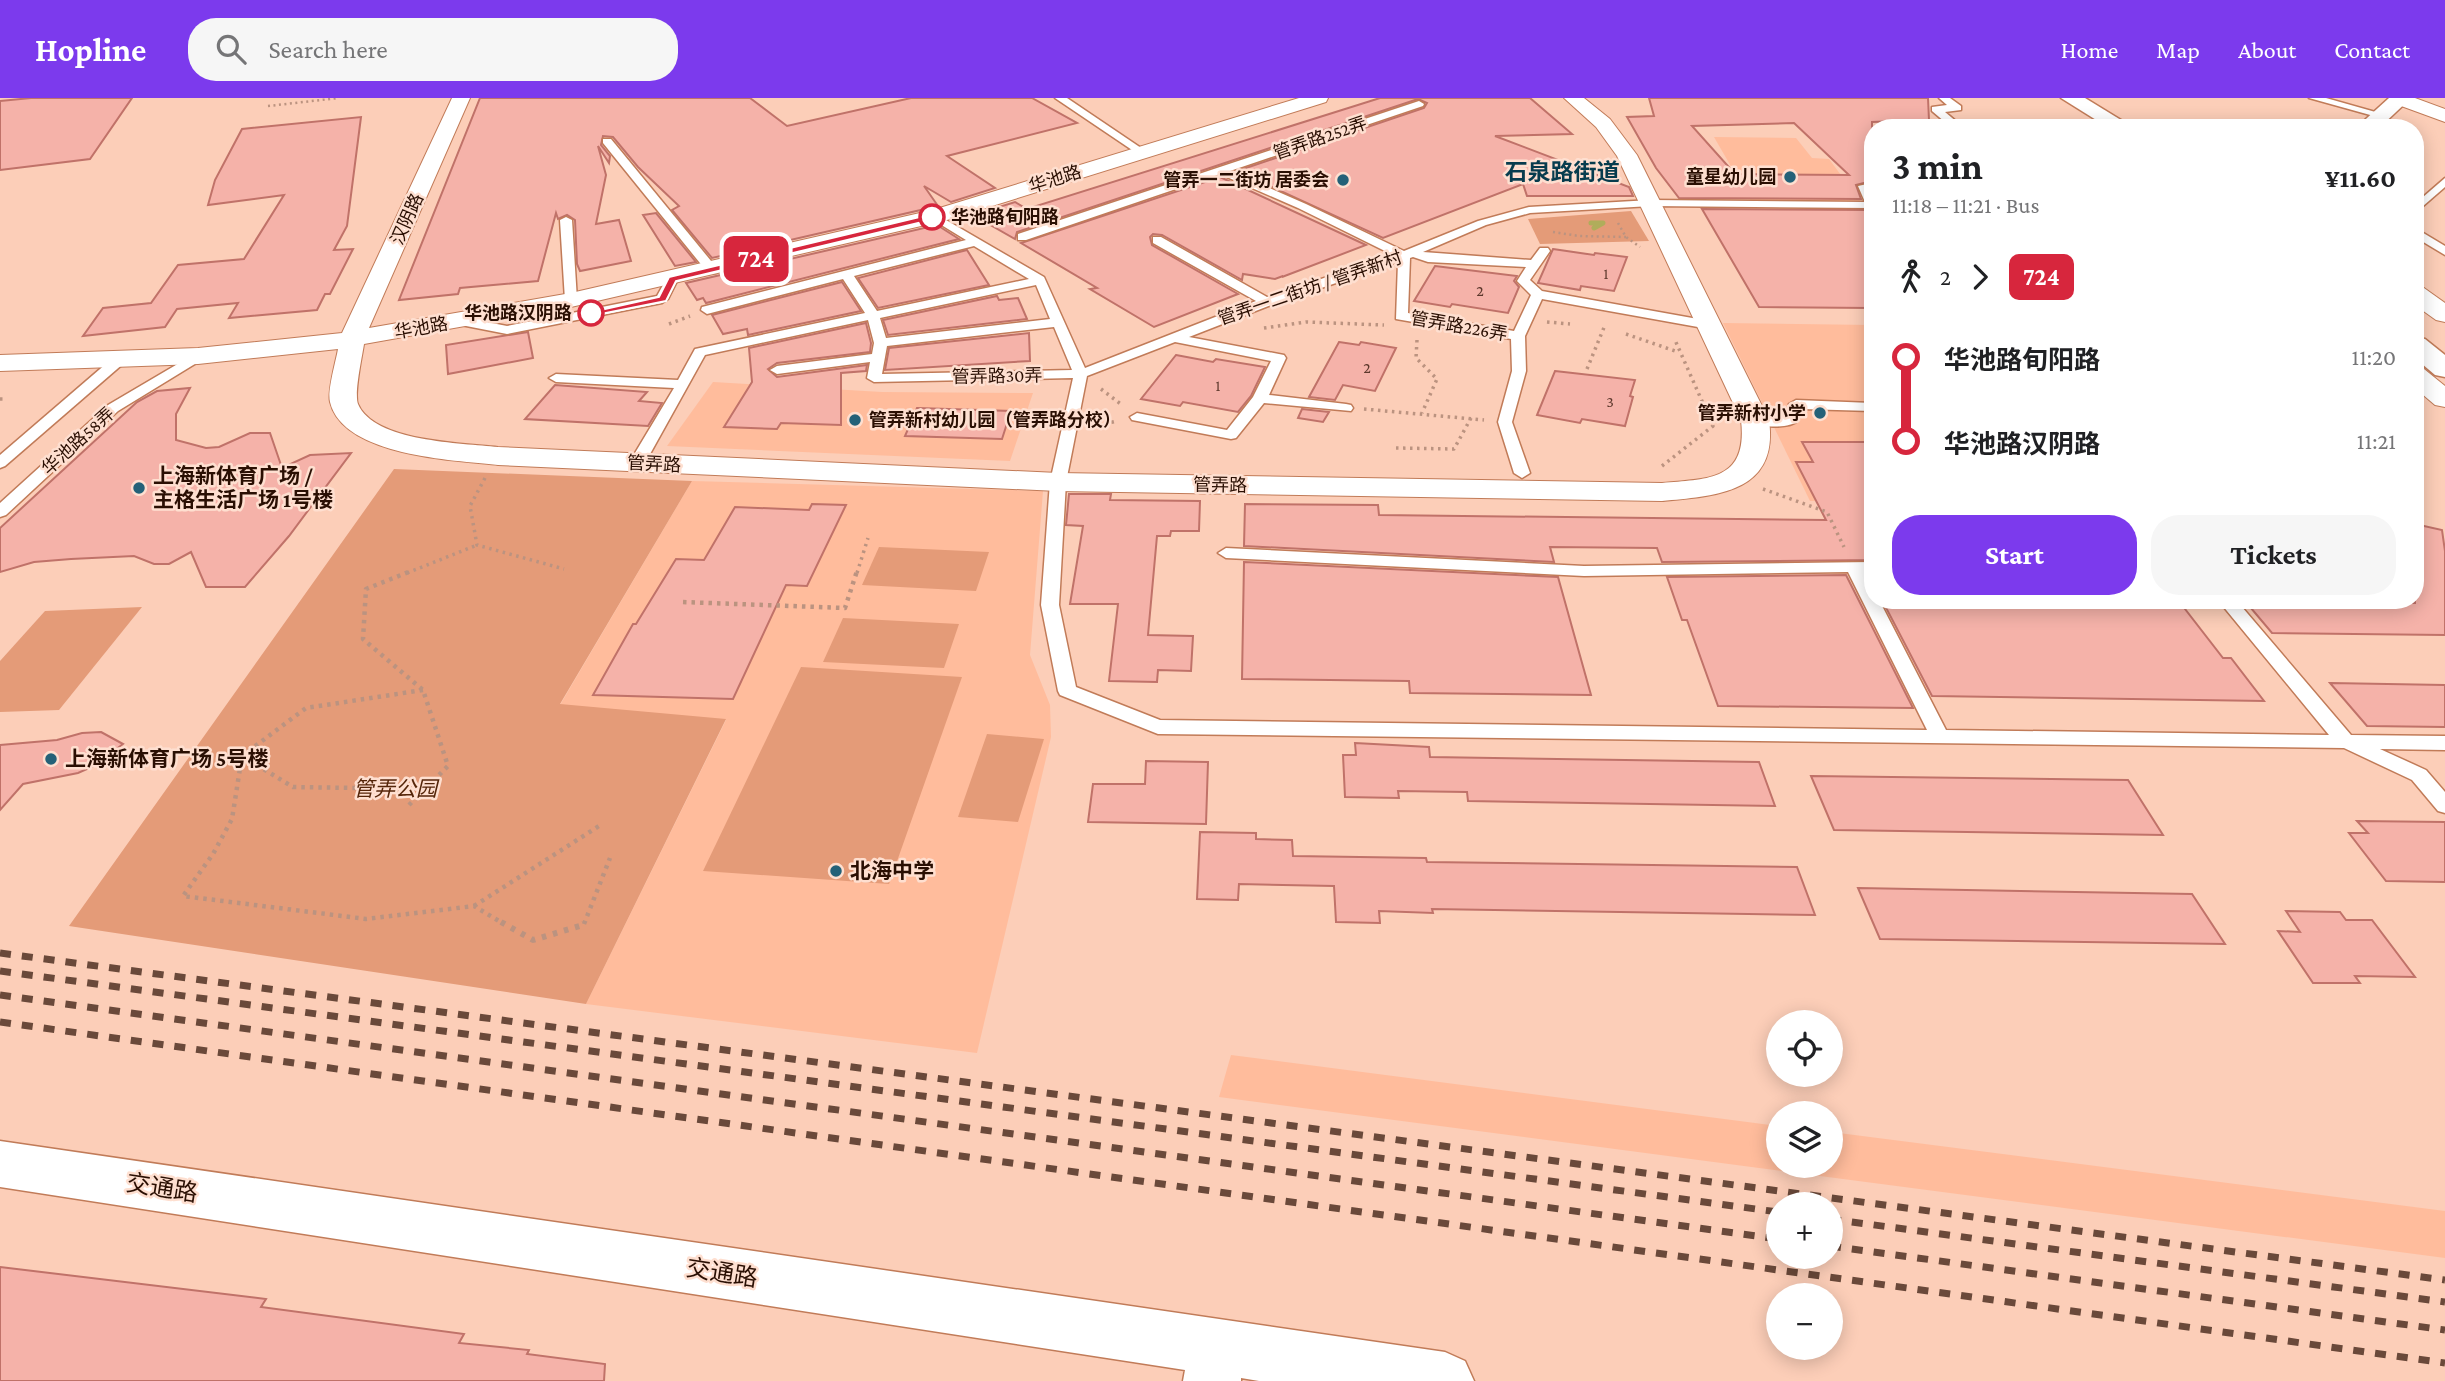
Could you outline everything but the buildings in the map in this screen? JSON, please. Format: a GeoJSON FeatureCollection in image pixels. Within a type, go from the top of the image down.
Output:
{"type":"FeatureCollection","features":[{"type":"Feature","properties":{"kind":"main road"},"geometry":{"type":"LineString","coordinates":[[2051,98],[2086,119]]}},
{"type":"Feature","properties":{"kind":"main road"},"geometry":{"type":"LineString","coordinates":[[2071,98],[2108,119]]}},
{"type":"Feature","properties":{"kind":"main road"},"geometry":{"type":"LineString","coordinates":[[2386,119],[2411,100]]}},
{"type":"Feature","properties":{"kind":"main road"},"geometry":{"type":"LineString","coordinates":[[2424,330],[2445,346]]}},
{"type":"Feature","properties":{"kind":"main road"},"geometry":{"type":"LineString","coordinates":[[2424,352],[2445,369]]}},
{"type":"Feature","properties":{"kind":"main road","name":"交通路"},"geometry":{"type":"LineString","coordinates":[[0,1164],[1215,1364],[1444,1381]]}},
{"type":"Feature","properties":{"kind":"street","name":"汉阴路"},"geometry":{"type":"LineString","coordinates":[[352,339],[461,98]]}},
{"type":"Feature","properties":{"kind":"street","name":"华池路"},"geometry":{"type":"LineString","coordinates":[[0,363],[198,356],[352,339],[571,300],[712,270],[934,216],[1319,98]]}},
{"type":"Feature","properties":{"kind":"street"},"geometry":{"type":"LineString","coordinates":[[1573,98],[1603,123],[1627,155],[1755,420],[1760,440],[1754,461],[1735,479]]}},
{"type":"Feature","properties":{"kind":"street"},"geometry":{"type":"LineString","coordinates":[[2411,100],[2445,116]]}},
{"type":"Feature","properties":{"kind":"street"},"geometry":{"type":"LineString","coordinates":[[2424,300],[2445,316]]}},
{"type":"Feature","properties":{"kind":"street","name":"管弄路"},"geometry":{"type":"LineString","coordinates":[[352,339],[343,401],[355,422],[382,437],[426,449],[498,456],[1058,482],[1662,492],[1707,488],[1735,479]]}},
{"type":"Feature","properties":{"kind":"street"},"geometry":{"type":"LineString","coordinates":[[2424,382],[2445,399]]}},
{"type":"Feature","properties":{"kind":"lane"},"geometry":{"type":"LineString","coordinates":[[1060,98],[1142,152]]}},
{"type":"Feature","properties":{"kind":"lane"},"geometry":{"type":"LineString","coordinates":[[1944,98],[1957,108],[1936,109],[1948,119]]}},
{"type":"Feature","properties":{"kind":"lane"},"geometry":{"type":"LineString","coordinates":[[2314,98],[2366,119]]}},
{"type":"Feature","properties":{"kind":"lane","name":"管弄路252弄"},"geometry":{"type":"LineString","coordinates":[[1022,237],[1419,104]]}},
{"type":"Feature","properties":{"kind":"lane"},"geometry":{"type":"LineString","coordinates":[[607,141],[712,270]]}},
{"type":"Feature","properties":{"kind":"lane","name":"管弄路252弄"},"geometry":{"type":"LineString","coordinates":[[1221,172],[1408,254],[1428,258],[1534,264]]}},
{"type":"Feature","properties":{"kind":"lane"},"geometry":{"type":"LineString","coordinates":[[2424,201],[2445,181]]}},
{"type":"Feature","properties":{"kind":"lane"},"geometry":{"type":"LineString","coordinates":[[1507,200],[1529,210]]}},
{"type":"Feature","properties":{"kind":"lane","name":"管弄一二街坊 / 管弄新村"},"geometry":{"type":"LineString","coordinates":[[1081,374],[1266,302],[1408,254],[1490,221],[1529,210],[1651,204],[1864,205]]}},
{"type":"Feature","properties":{"kind":"lane"},"geometry":{"type":"LineString","coordinates":[[934,216],[1040,280],[1059,322],[1081,374],[1058,482],[1050,605],[1067,691],[1158,727],[2445,743]]}},
{"type":"Feature","properties":{"kind":"lane"},"geometry":{"type":"LineString","coordinates":[[566,220],[571,300]]}},
{"type":"Feature","properties":{"kind":"lane"},"geometry":{"type":"LineString","coordinates":[[2424,238],[2445,251]]}},
{"type":"Feature","properties":{"kind":"lane"},"geometry":{"type":"LineString","coordinates":[[1157,240],[1266,302]]}},
{"type":"Feature","properties":{"kind":"lane"},"geometry":{"type":"LineString","coordinates":[[707,310],[978,241]]}},
{"type":"Feature","properties":{"kind":"lane"},"geometry":{"type":"LineString","coordinates":[[1544,251],[1523,281],[1538,294],[1709,325]]}},
{"type":"Feature","properties":{"kind":"lane","name":"管弄路226弄"},"geometry":{"type":"LineString","coordinates":[[1408,254],[1401,316],[1518,336],[1519,370],[1505,422]]}},
{"type":"Feature","properties":{"kind":"lane","name":"管弄路30弄"},"geometry":{"type":"LineString","coordinates":[[846,275],[873,316],[879,350],[874,378],[1081,374]]}},
{"type":"Feature","properties":{"kind":"lane"},"geometry":{"type":"LineString","coordinates":[[461,321],[507,330],[519,328],[662,299],[672,279]]}},
{"type":"Feature","properties":{"kind":"lane"},"geometry":{"type":"LineString","coordinates":[[637,463],[700,352],[1040,280]]}},
{"type":"Feature","properties":{"kind":"lane"},"geometry":{"type":"LineString","coordinates":[[1518,336],[1538,294]]}},
{"type":"Feature","properties":{"kind":"lane"},"geometry":{"type":"LineString","coordinates":[[777,370],[879,350],[1059,322]]}},
{"type":"Feature","properties":{"kind":"lane"},"geometry":{"type":"LineString","coordinates":[[1137,416],[1231,435],[1260,398],[1279,358],[1173,338]]}},
{"type":"Feature","properties":{"kind":"lane","name":"华池路58弄"},"geometry":{"type":"LineString","coordinates":[[0,512],[113,408],[198,356]]}},
{"type":"Feature","properties":{"kind":"lane"},"geometry":{"type":"LineString","coordinates":[[0,463],[119,360]]}},
{"type":"Feature","properties":{"kind":"lane"},"geometry":{"type":"LineString","coordinates":[[556,378],[683,384]]}},
{"type":"Feature","properties":{"kind":"lane"},"geometry":{"type":"LineString","coordinates":[[1260,398],[1346,408]]}},
{"type":"Feature","properties":{"kind":"lane"},"geometry":{"type":"LineString","coordinates":[[1755,420],[1791,421],[1797,404],[1864,407]]}},
{"type":"Feature","properties":{"kind":"lane"},"geometry":{"type":"LineString","coordinates":[[1505,422],[1522,473]]}},
{"type":"Feature","properties":{"kind":"lane"},"geometry":{"type":"LineString","coordinates":[[1226,553],[1584,571],[1864,567]]}},
{"type":"Feature","properties":{"kind":"lane"},"geometry":{"type":"LineString","coordinates":[[1854,567],[1864,587]]}},
{"type":"Feature","properties":{"kind":"lane"},"geometry":{"type":"LineString","coordinates":[[1875,609],[1940,737]]}},
{"type":"Feature","properties":{"kind":"lane"},"geometry":{"type":"LineString","coordinates":[[2234,609],[2344,741],[2419,775],[2445,806]]}},
{"type":"Feature","properties":{"kind":"path"},"geometry":{"type":"LineString","coordinates":[[268,106],[339,98]]}},
{"type":"Feature","properties":{"kind":"path"},"geometry":{"type":"LineString","coordinates":[[1490,221],[1579,236],[1626,237]]}},
{"type":"Feature","properties":{"kind":"path"},"geometry":{"type":"LineString","coordinates":[[1587,369],[1605,326],[1607,306]]}},
{"type":"Feature","properties":{"kind":"path"},"geometry":{"type":"LineString","coordinates":[[1659,468],[1713,426],[1678,352],[1669,317]]}},
{"type":"Feature","properties":{"kind":"path"},"geometry":{"type":"LineString","coordinates":[[1525,320],[1579,324]]}},
{"type":"Feature","properties":{"kind":"path"},"geometry":{"type":"LineString","coordinates":[[1197,328],[1229,332],[1306,322],[1392,326],[1418,333],[1442,323]]}},
{"type":"Feature","properties":{"kind":"path"},"geometry":{"type":"LineString","coordinates":[[1592,325],[1605,326]]}},
{"type":"Feature","properties":{"kind":"path"},"geometry":{"type":"LineString","coordinates":[[1618,330],[1678,352]]}},
{"type":"Feature","properties":{"kind":"path"},"geometry":{"type":"LineString","coordinates":[[1418,333],[1416,358],[1437,379],[1422,413]]}},
{"type":"Feature","properties":{"kind":"path"},"geometry":{"type":"LineString","coordinates":[[1081,374],[1137,416]]}},
{"type":"Feature","properties":{"kind":"path"},"geometry":{"type":"LineString","coordinates":[[0,399],[6,399]]}},
{"type":"Feature","properties":{"kind":"path"},"geometry":{"type":"LineString","coordinates":[[1346,408],[1505,422]]}},
{"type":"Feature","properties":{"kind":"path"},"geometry":{"type":"LineString","coordinates":[[1067,433],[1137,416]]}},
{"type":"Feature","properties":{"kind":"path"},"geometry":{"type":"LineString","coordinates":[[1396,448],[1454,449],[1471,418]]}},
{"type":"Feature","properties":{"kind":"path"},"geometry":{"type":"LineString","coordinates":[[477,545],[470,506],[498,456]]}},
{"type":"Feature","properties":{"kind":"path"},"geometry":{"type":"LineString","coordinates":[[1735,479],[1827,512],[1854,567]]}},
{"type":"Feature","properties":{"kind":"path"},"geometry":{"type":"LineString","coordinates":[[683,602],[845,608],[868,538]]}},
{"type":"Feature","properties":{"kind":"path"},"geometry":{"type":"LineString","coordinates":[[409,805],[448,766],[423,690],[363,639],[366,589],[477,545],[564,569]]}},
{"type":"Feature","properties":{"kind":"path"},"geometry":{"type":"LineString","coordinates":[[423,690],[306,708],[242,756],[232,818],[213,854],[183,896],[366,919],[474,906],[599,826]]}},
{"type":"Feature","properties":{"kind":"path"},"geometry":{"type":"LineString","coordinates":[[242,756],[293,787],[425,789]]}},
{"type":"Feature","properties":{"kind":"path"},"geometry":{"type":"LineString","coordinates":[[474,906],[533,940],[583,925],[610,858]]}},
{"type":"Feature","properties":{"kind":"shaded area","name":"童星幼儿园"},"geometry":{"type":"Polygon","coordinates":[[[1714,137],[1796,138],[1812,158],[1829,159],[1861,202],[1751,201],[1714,137]]]}},
{"type":"Feature","properties":{"kind":"shaded area","name":"管弄新村小学"},"geometry":{"type":"Polygon","coordinates":[[[1723,323],[1864,325],[1864,502],[1810,501],[1723,323]]]}},
{"type":"Feature","properties":{"kind":"shaded area","name":"管弄新村幼儿园（管弄路分校）"},"geometry":{"type":"Polygon","coordinates":[[[713,382],[882,392],[1033,393],[1010,461],[667,446],[713,382]]]}},
{"type":"Feature","properties":{"kind":"shaded area","name":"北海中学"},"geometry":{"type":"Polygon","coordinates":[[[692,481],[1043,491],[1030,655],[1050,705],[1051,737],[977,1053],[586,1004],[726,720],[560,705],[692,481]]]}},
{"type":"Feature","properties":{"kind":"shaded area"},"geometry":{"type":"Polygon","coordinates":[[[1231,1055],[1766,1124],[1766,1169],[1219,1097],[1231,1055]]]}},
{"type":"Feature","properties":{"kind":"shaded area"},"geometry":{"type":"Polygon","coordinates":[[[1843,1134],[2445,1211],[2445,1258],[1836,1178],[1843,1178],[1843,1134]]]}},
{"type":"Feature","properties":{"kind":"green space"},"geometry":{"type":"Polygon","coordinates":[[[1631,211],[1649,241],[1540,244],[1528,219],[1631,211]]]}},
{"type":"Feature","properties":{"kind":"green space","name":"管弄公园"},"geometry":{"type":"Polygon","coordinates":[[[394,469],[692,481],[560,704],[726,719],[586,1004],[69,926],[394,469]]]}},
{"type":"Feature","properties":{"kind":"green space"},"geometry":{"type":"Polygon","coordinates":[[[879,547],[989,552],[976,591],[862,585],[879,547]]]}},
{"type":"Feature","properties":{"kind":"green space"},"geometry":{"type":"Polygon","coordinates":[[[142,607],[59,710],[0,712],[0,661],[45,611],[142,607]]]}},
{"type":"Feature","properties":{"kind":"green space"},"geometry":{"type":"Polygon","coordinates":[[[843,618],[959,624],[944,668],[823,662],[843,618]]]}},
{"type":"Feature","properties":{"kind":"green space"},"geometry":{"type":"Polygon","coordinates":[[[801,667],[962,677],[889,884],[703,871],[801,667]]]}},
{"type":"Feature","properties":{"kind":"green space"},"geometry":{"type":"Polygon","coordinates":[[[987,734],[1044,739],[1018,822],[958,817],[987,734]]]}},
{"type":"Feature","properties":{"kind":"waterway"},"geometry":{"type":"LineString","coordinates":[[1591,223],[1603,223],[1594,228]]}},
{"type":"Feature","properties":{"kind":"railway"},"geometry":{"type":"LineString","coordinates":[[0,953],[2445,1280]]}},
{"type":"Feature","properties":{"kind":"railway"},"geometry":{"type":"LineString","coordinates":[[0,971],[1766,1210]]}},
{"type":"Feature","properties":{"kind":"railway"},"geometry":{"type":"LineString","coordinates":[[0,995],[1766,1237]]}},
{"type":"Feature","properties":{"kind":"railway"},"geometry":{"type":"LineString","coordinates":[[0,1022],[2445,1363]]}},
{"type":"Feature","properties":{"kind":"railway"},"geometry":{"type":"LineString","coordinates":[[1843,1221],[2445,1302]]}},
{"type":"Feature","properties":{"kind":"railway"},"geometry":{"type":"LineString","coordinates":[[1843,1248],[2445,1330]]}},
{"type":"Feature","properties":{"kind":"bus line","name":"724"},"geometry":{"type":"LineString","coordinates":[[591,313],[662,299],[672,279],[932,217]]}},
{"type":"Feature","properties":{"kind":"place","name":"童星幼儿园"},"geometry":{"type":"Point","coordinates":[1790,177]}},
{"type":"Feature","properties":{"kind":"place","name":"管弄一二街坊 居委会"},"geometry":{"type":"Point","coordinates":[1343,180]}},
{"type":"Feature","properties":{"kind":"place","name":"华池路旬阳路"},"geometry":{"type":"Point","coordinates":[932,217]}},
{"type":"Feature","properties":{"kind":"place","name":"华池路汉阴路"},"geometry":{"type":"Point","coordinates":[591,313]}},
{"type":"Feature","properties":{"kind":"place","name":"管弄新村小学"},"geometry":{"type":"Point","coordinates":[1820,413]}},
{"type":"Feature","properties":{"kind":"place","name":"管弄新村幼儿园（管弄路分校）"},"geometry":{"type":"Point","coordinates":[855,420]}},
{"type":"Feature","properties":{"kind":"place","name":"上海新体育广场 / 主格生活广场 1号楼"},"geometry":{"type":"Point","coordinates":[139,488]}},
{"type":"Feature","properties":{"kind":"place","name":"上海新体育广场 5号楼"},"geometry":{"type":"Point","coordinates":[51,759]}},
{"type":"Feature","properties":{"kind":"place","name":"北海中学"},"geometry":{"type":"Point","coordinates":[836,871]}},
{"type":"Feature","properties":{"kind":"district","name":"石泉路街道"},"geometry":{"type":"Point","coordinates":[1562,172]}}]}
